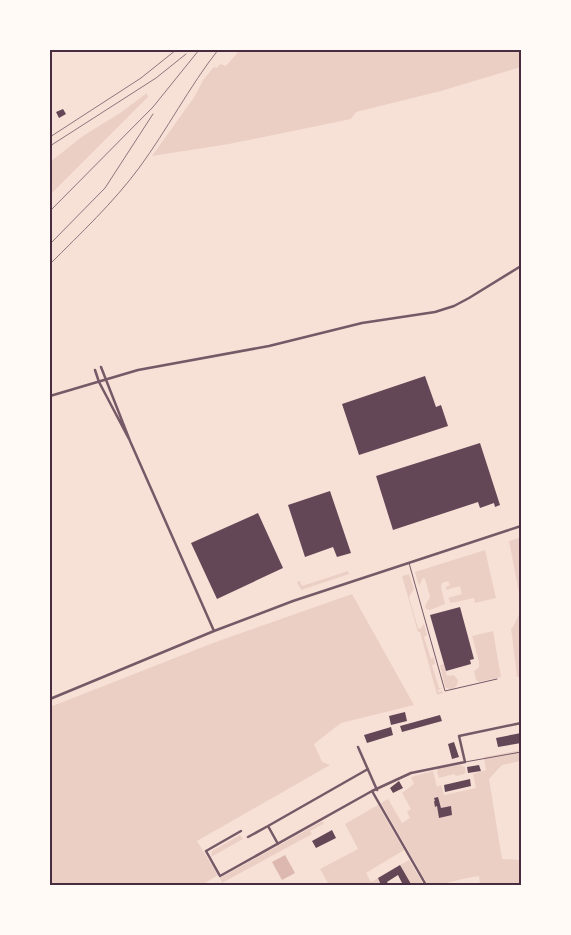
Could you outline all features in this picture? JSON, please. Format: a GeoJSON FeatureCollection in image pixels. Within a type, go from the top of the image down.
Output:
{"type":"FeatureCollection","features":[{"type":"Feature","properties":{"kind":"street"},"geometry":{"type":"LineString","coordinates":[[50,396],[138,370],[269,346],[362,323],[435,312],[454,306],[469,298],[521,266]]}},
{"type":"Feature","properties":{"kind":"street"},"geometry":{"type":"LineString","coordinates":[[101,367],[130,441],[214,631]]}},
{"type":"Feature","properties":{"kind":"street"},"geometry":{"type":"LineString","coordinates":[[95,370],[99,382],[130,441]]}},
{"type":"Feature","properties":{"kind":"street"},"geometry":{"type":"LineString","coordinates":[[50,699],[292,601],[521,526]]}},
{"type":"Feature","properties":{"kind":"street"},"geometry":{"type":"LineString","coordinates":[[241,831],[206,851],[220,876],[372,791],[411,773],[466,762],[459,736],[521,723]]}},
{"type":"Feature","properties":{"kind":"street"},"geometry":{"type":"LineString","coordinates":[[358,747],[377,790]]}},
{"type":"Feature","properties":{"kind":"street"},"geometry":{"type":"LineString","coordinates":[[248,837],[368,769]]}},
{"type":"Feature","properties":{"kind":"street"},"geometry":{"type":"LineString","coordinates":[[372,791],[426,885]]}},
{"type":"Feature","properties":{"kind":"street"},"geometry":{"type":"LineString","coordinates":[[268,826],[278,844]]}},
{"type":"Feature","properties":{"kind":"lane"},"geometry":{"type":"LineString","coordinates":[[409,562],[445,691],[497,679]]}},
{"type":"Feature","properties":{"kind":"lane"},"geometry":{"type":"LineString","coordinates":[[466,762],[521,752]]}},
{"type":"Feature","properties":{"kind":"shaded area"},"geometry":{"type":"Polygon","coordinates":[[[240,50],[521,50],[521,67],[441,91],[356,112],[351,119],[229,144],[152,156],[195,96],[203,80],[214,67],[217,68],[220,64],[226,66],[240,50]]]}},
{"type":"Feature","properties":{"kind":"shaded area"},"geometry":{"type":"Polygon","coordinates":[[[147,93],[148,97],[50,195],[50,162],[83,136],[120,113],[147,93]]]}},
{"type":"Feature","properties":{"kind":"shaded area"},"geometry":{"type":"Polygon","coordinates":[[[521,537],[521,603],[509,541],[521,537]]]}},
{"type":"Feature","properties":{"kind":"shaded area"},"geometry":{"type":"Polygon","coordinates":[[[485,550],[496,598],[475,603],[474,598],[451,603],[448,598],[462,594],[460,586],[446,590],[446,587],[450,585],[448,581],[442,583],[441,587],[445,604],[430,610],[426,609],[425,606],[430,597],[425,579],[423,578],[419,586],[415,572],[485,550]]]}},
{"type":"Feature","properties":{"kind":"shaded area"},"geometry":{"type":"Polygon","coordinates":[[[348,571],[349,574],[301,590],[297,582],[300,581],[302,586],[348,571]]]}},
{"type":"Feature","properties":{"kind":"shaded area"},"geometry":{"type":"Polygon","coordinates":[[[409,574],[414,589],[409,597],[418,628],[420,629],[424,624],[427,635],[424,637],[431,659],[434,658],[435,664],[432,665],[439,688],[442,688],[438,692],[442,691],[443,693],[437,695],[402,576],[409,574]]]}},
{"type":"Feature","properties":{"kind":"shaded area"},"geometry":{"type":"Polygon","coordinates":[[[352,594],[414,705],[341,723],[314,744],[322,762],[330,765],[197,841],[218,875],[202,885],[50,885],[50,707],[213,643],[352,594]]]}},
{"type":"Feature","properties":{"kind":"shaded area"},"geometry":{"type":"Polygon","coordinates":[[[521,610],[521,676],[517,677],[511,628],[521,610]]]}},
{"type":"Feature","properties":{"kind":"shaded area"},"geometry":{"type":"Polygon","coordinates":[[[493,631],[501,677],[479,682],[476,680],[474,671],[479,667],[479,662],[472,636],[493,631]]]}},
{"type":"Feature","properties":{"kind":"shaded area"},"geometry":{"type":"Polygon","coordinates":[[[444,664],[447,676],[454,675],[458,680],[453,689],[445,687],[440,665],[444,664]]]}},
{"type":"Feature","properties":{"kind":"shaded area"},"geometry":{"type":"Polygon","coordinates":[[[521,750],[521,761],[502,765],[489,779],[502,859],[521,860],[521,882],[515,885],[480,885],[479,876],[428,885],[381,803],[388,799],[402,823],[410,818],[407,812],[411,809],[402,793],[414,784],[411,777],[433,771],[437,787],[441,785],[444,795],[476,788],[473,774],[486,770],[484,757],[521,750]]]}},
{"type":"Feature","properties":{"kind":"shaded area"},"geometry":{"type":"Polygon","coordinates":[[[461,765],[465,767],[466,772],[464,774],[456,776],[454,774],[439,778],[438,768],[461,765]]]}},
{"type":"Feature","properties":{"kind":"shaded area"},"geometry":{"type":"Polygon","coordinates":[[[378,805],[404,850],[366,873],[371,882],[378,878],[381,885],[329,885],[320,869],[358,849],[345,824],[378,805]]]}},
{"type":"Feature","properties":{"kind":"shaded area"},"geometry":{"type":"Polygon","coordinates":[[[323,821],[324,827],[323,824],[310,831],[312,834],[222,883],[220,878],[323,821]]]}},
{"type":"Feature","properties":{"kind":"shaded area"},"geometry":{"type":"Polygon","coordinates":[[[240,835],[243,839],[211,857],[212,851],[240,835]]]}},
{"type":"Feature","properties":{"kind":"shaded area"},"geometry":{"type":"Polygon","coordinates":[[[285,855],[295,873],[282,880],[272,862],[285,855]]]}},
{"type":"Feature","properties":{"kind":"shaded area"},"geometry":{"type":"Polygon","coordinates":[[[409,860],[424,885],[409,885],[400,865],[409,860]]]}},
{"type":"Feature","properties":{"kind":"building"},"geometry":{"type":"Polygon","coordinates":[[[63,109],[66,114],[59,118],[56,112],[63,109]]]}},
{"type":"Feature","properties":{"kind":"building"},"geometry":{"type":"Polygon","coordinates":[[[425,376],[436,407],[441,405],[448,426],[359,455],[342,404],[425,376]]]}},
{"type":"Feature","properties":{"kind":"building"},"geometry":{"type":"Polygon","coordinates":[[[480,443],[500,505],[495,507],[494,503],[480,508],[478,502],[393,530],[376,476],[480,443]]]}},
{"type":"Feature","properties":{"kind":"building"},"geometry":{"type":"Polygon","coordinates":[[[330,491],[351,553],[337,557],[333,547],[305,557],[288,505],[330,491]]]}},
{"type":"Feature","properties":{"kind":"building"},"geometry":{"type":"Polygon","coordinates":[[[258,513],[283,568],[217,599],[191,543],[258,513]]]}},
{"type":"Feature","properties":{"kind":"building"},"geometry":{"type":"Polygon","coordinates":[[[460,607],[474,659],[470,660],[471,664],[446,671],[430,615],[460,607]]]}},
{"type":"Feature","properties":{"kind":"building"},"geometry":{"type":"Polygon","coordinates":[[[405,712],[407,721],[391,725],[389,716],[405,712]]]}},
{"type":"Feature","properties":{"kind":"building"},"geometry":{"type":"Polygon","coordinates":[[[440,715],[442,721],[402,732],[400,726],[440,715]]]}},
{"type":"Feature","properties":{"kind":"building"},"geometry":{"type":"Polygon","coordinates":[[[391,727],[393,735],[367,743],[364,735],[391,727]]]}},
{"type":"Feature","properties":{"kind":"building"},"geometry":{"type":"Polygon","coordinates":[[[521,733],[521,743],[498,747],[496,738],[521,733]]]}},
{"type":"Feature","properties":{"kind":"building"},"geometry":{"type":"Polygon","coordinates":[[[454,742],[459,757],[452,759],[448,744],[454,742]]]}},
{"type":"Feature","properties":{"kind":"building"},"geometry":{"type":"Polygon","coordinates":[[[479,765],[481,771],[468,773],[467,767],[479,765]]]}},
{"type":"Feature","properties":{"kind":"building"},"geometry":{"type":"Polygon","coordinates":[[[470,779],[471,786],[445,792],[444,785],[470,779]]]}},
{"type":"Feature","properties":{"kind":"building"},"geometry":{"type":"Polygon","coordinates":[[[399,781],[403,788],[393,793],[390,788],[399,781]]]}},
{"type":"Feature","properties":{"kind":"building"},"geometry":{"type":"Polygon","coordinates":[[[438,797],[441,808],[451,806],[452,815],[439,818],[434,801],[434,798],[438,797]]]}},
{"type":"Feature","properties":{"kind":"building"},"geometry":{"type":"Polygon","coordinates":[[[332,830],[336,838],[316,848],[312,841],[332,830]]]}},
{"type":"Feature","properties":{"kind":"building"},"geometry":{"type":"Polygon","coordinates":[[[400,865],[411,884],[403,885],[398,875],[387,882],[389,885],[381,885],[378,878],[400,865]]]}},
{"type":"Feature","properties":{"kind":"railway"},"geometry":{"type":"LineString","coordinates":[[50,137],[141,78],[176,50]]}},
{"type":"Feature","properties":{"kind":"railway"},"geometry":{"type":"LineString","coordinates":[[50,211],[153,107],[199,50]]}},
{"type":"Feature","properties":{"kind":"railway"},"geometry":{"type":"LineString","coordinates":[[50,264],[96,218],[129,181],[218,50]]}},
{"type":"Feature","properties":{"kind":"railway"},"geometry":{"type":"LineString","coordinates":[[50,146],[156,78],[186,54]]}},
{"type":"Feature","properties":{"kind":"railway"},"geometry":{"type":"LineString","coordinates":[[50,244],[105,188],[153,114]]}}]}
